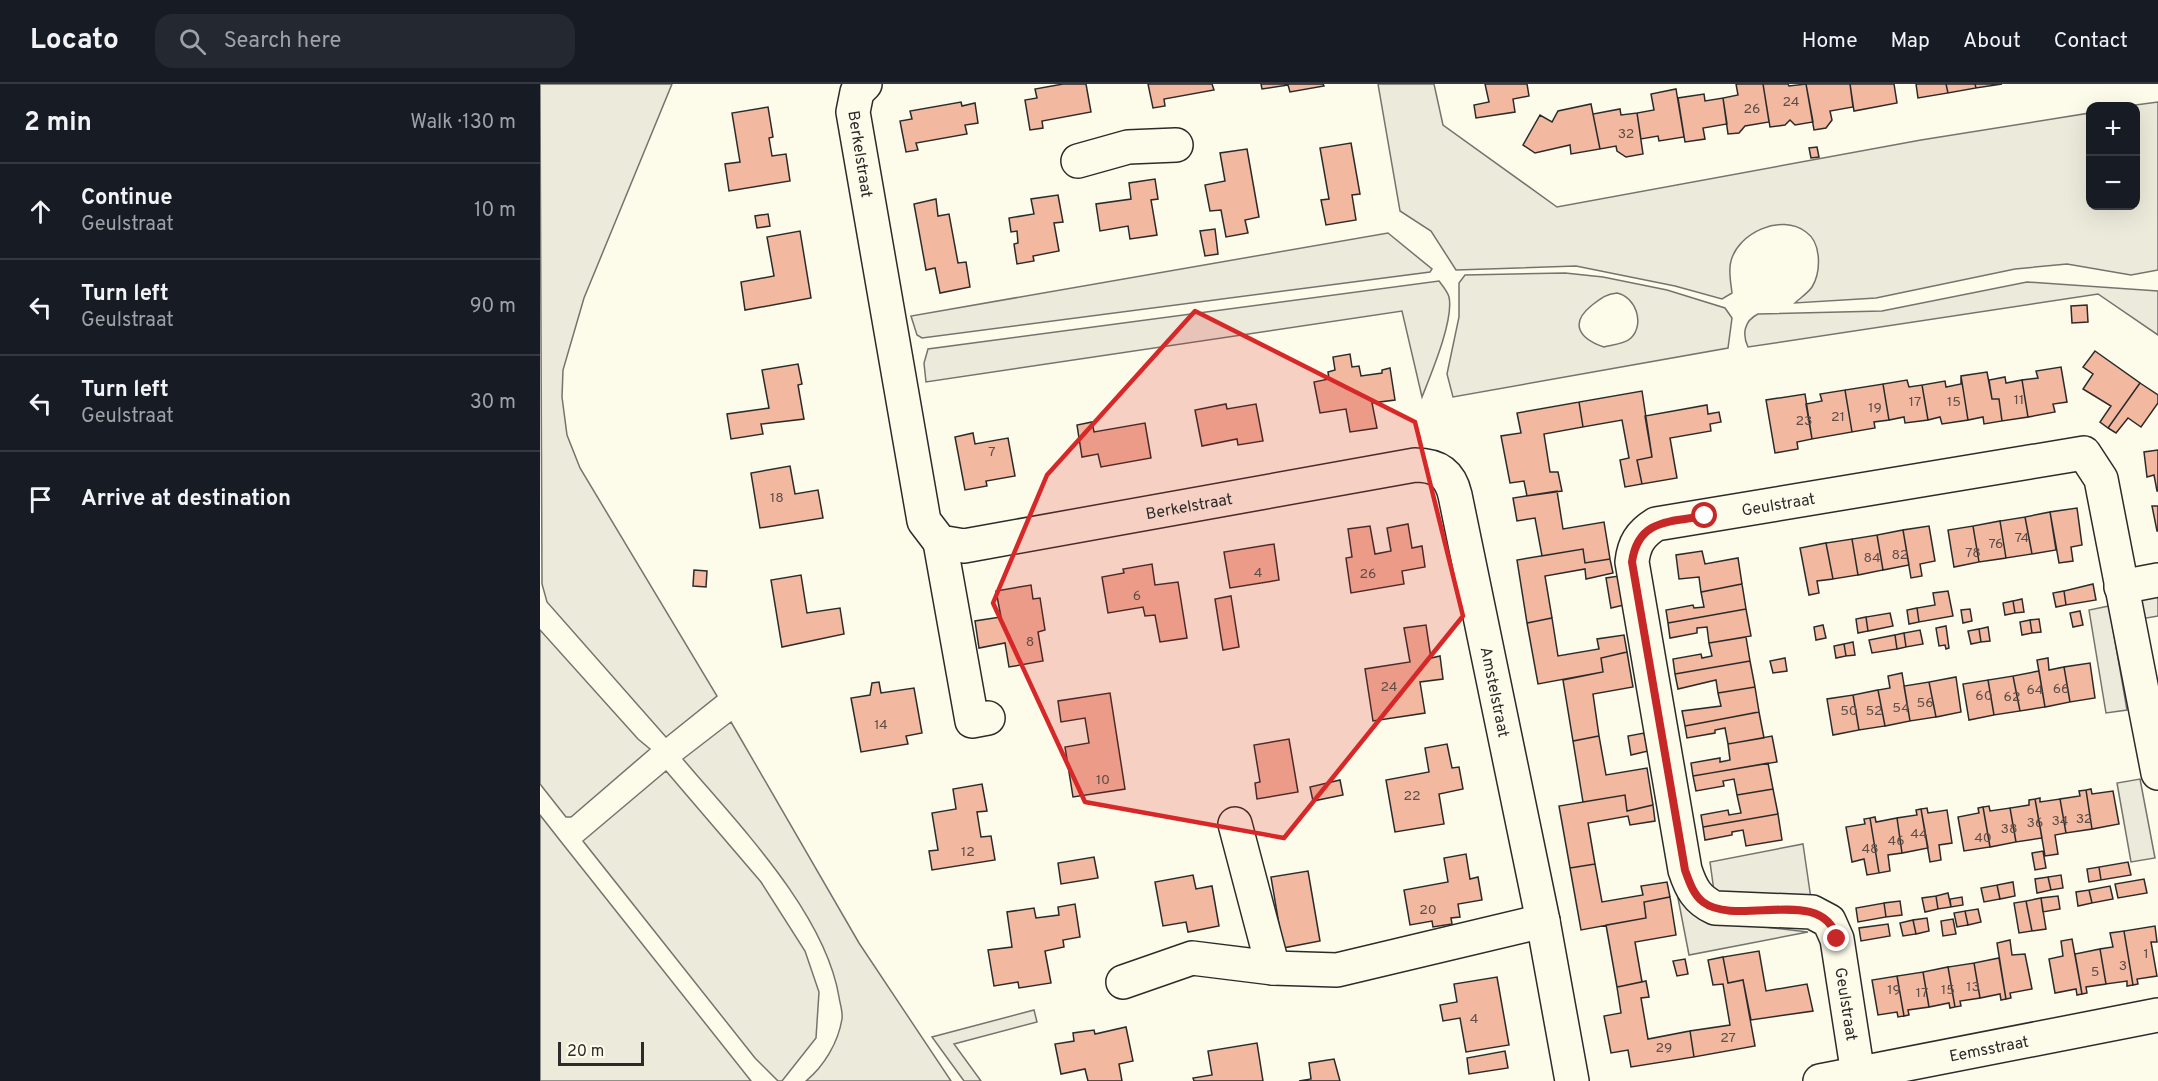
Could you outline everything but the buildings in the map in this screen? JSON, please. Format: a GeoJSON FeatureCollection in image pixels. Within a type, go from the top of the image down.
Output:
{"type":"FeatureCollection","features":[{"type":"Feature","properties":{"kind":"street","name":"Berkelstraat"},"geometry":{"type":"LineString","coordinates":[[865,84],[857,92],[853,112],[924,521],[940,542],[972,721],[988,718]]}},
{"type":"Feature","properties":{"kind":"street"},"geometry":{"type":"LineString","coordinates":[[1078,161],[1128,147],[1176,145]]}},
{"type":"Feature","properties":{"kind":"street","name":"Geulstraat"},"geometry":{"type":"LineString","coordinates":[[1859,1078],[1837,939],[1829,921],[1812,912],[1715,908],[1704,903],[1690,883],[1683,858],[1632,562],[1638,539],[1656,524],[2084,453],[2101,479],[2158,773]]}},
{"type":"Feature","properties":{"kind":"street","name":"Berkelstraat"},"geometry":{"type":"LineString","coordinates":[[940,542],[964,546],[1415,465],[1437,468]]}},
{"type":"Feature","properties":{"kind":"street","name":"Amstelstraat"},"geometry":{"type":"LineString","coordinates":[[1437,468],[1446,475],[1455,495],[1543,921],[1572,1081]]}},
{"type":"Feature","properties":{"kind":"street"},"geometry":{"type":"LineString","coordinates":[[2121,587],[2158,580]]}},
{"type":"Feature","properties":{"kind":"street"},"geometry":{"type":"LineString","coordinates":[[1235,824],[1273,968]]}},
{"type":"Feature","properties":{"kind":"street"},"geometry":{"type":"LineString","coordinates":[[1123,982],[1192,958],[1273,968],[1337,970],[1543,921]]}},
{"type":"Feature","properties":{"kind":"street","name":"Eemsstraat"},"geometry":{"type":"LineString","coordinates":[[1820,1081],[1859,1078],[2158,1016]]}},
{"type":"Feature","properties":{"kind":"highlighted area"},"geometry":{"type":"Polygon","coordinates":[[[1195,311],[1415,422],[1463,616],[1284,838],[1085,802],[993,603],[1047,475],[1195,311]]]}},
{"type":"Feature","properties":{"kind":"shaded area"},"geometry":{"type":"Polygon","coordinates":[[[540,84],[672,84],[584,298],[563,370],[562,397],[567,435],[580,468],[717,696],[666,737],[547,602],[542,584],[540,84]]]}},
{"type":"Feature","properties":{"kind":"shaded area"},"geometry":{"type":"Polygon","coordinates":[[[1378,84],[1434,84],[1443,125],[1557,207],[1921,140],[2086,114],[2086,210],[2140,210],[2140,104],[2158,102],[2158,270],[2131,275],[2067,264],[2015,269],[1876,298],[1795,303],[1812,287],[1815,281],[1818,266],[1817,250],[1815,243],[1806,232],[1796,227],[1773,225],[1751,235],[1735,251],[1730,265],[1732,293],[1722,299],[1675,286],[1576,266],[1456,270],[1431,231],[1400,211],[1378,84]]]}},
{"type":"Feature","properties":{"kind":"shaded area"},"geometry":{"type":"Polygon","coordinates":[[[1388,233],[1432,269],[1430,272],[922,338],[917,335],[911,316],[1388,233]]]}},
{"type":"Feature","properties":{"kind":"shaded area"},"geometry":{"type":"Polygon","coordinates":[[[1565,273],[1603,277],[1667,290],[1725,308],[1732,318],[1728,348],[1453,397],[1447,374],[1459,317],[1459,283],[1465,275],[1565,273]],[[1617,293],[1606,296],[1584,313],[1579,325],[1580,330],[1589,340],[1604,347],[1622,343],[1631,338],[1638,319],[1633,305],[1617,293]]]}},
{"type":"Feature","properties":{"kind":"shaded area"},"geometry":{"type":"Polygon","coordinates":[[[1439,281],[1449,297],[1450,307],[1441,347],[1422,397],[1402,311],[926,382],[924,363],[928,349],[1439,281]]]}},
{"type":"Feature","properties":{"kind":"shaded area"},"geometry":{"type":"Polygon","coordinates":[[[2027,282],[2158,291],[2158,335],[2098,294],[1748,347],[1745,337],[1747,324],[1758,314],[1882,311],[2027,282]]]}},
{"type":"Feature","properties":{"kind":"shaded area"},"geometry":{"type":"Polygon","coordinates":[[[2158,590],[2158,616],[2141,619],[2137,594],[2158,590]]]}},
{"type":"Feature","properties":{"kind":"shaded area"},"geometry":{"type":"Polygon","coordinates":[[[2109,606],[2127,710],[2106,713],[2089,610],[2109,606]]]}},
{"type":"Feature","properties":{"kind":"shaded area"},"geometry":{"type":"Polygon","coordinates":[[[540,630],[638,739],[650,749],[571,817],[566,817],[540,784],[540,630]]]}},
{"type":"Feature","properties":{"kind":"shaded area"},"geometry":{"type":"Polygon","coordinates":[[[731,722],[859,943],[951,1081],[806,1081],[829,1053],[842,1019],[839,997],[830,965],[798,901],[776,870],[683,759],[731,722]]]}},
{"type":"Feature","properties":{"kind":"shaded area"},"geometry":{"type":"Polygon","coordinates":[[[666,771],[761,882],[805,951],[819,992],[816,1038],[782,1081],[778,1081],[755,1058],[583,841],[666,771]]]}},
{"type":"Feature","properties":{"kind":"shaded area"},"geometry":{"type":"Polygon","coordinates":[[[2140,779],[2155,858],[2131,862],[2117,783],[2140,779]]]}},
{"type":"Feature","properties":{"kind":"shaded area"},"geometry":{"type":"Polygon","coordinates":[[[540,815],[562,843],[751,1081],[540,1081],[540,815]]]}},
{"type":"Feature","properties":{"kind":"shaded area"},"geometry":{"type":"Polygon","coordinates":[[[1803,844],[1811,899],[1772,900],[1714,891],[1710,862],[1803,844]]]}},
{"type":"Feature","properties":{"kind":"shaded area"},"geometry":{"type":"Polygon","coordinates":[[[1677,893],[1684,905],[1702,920],[1808,932],[1689,955],[1677,893]]]}},
{"type":"Feature","properties":{"kind":"shaded area"},"geometry":{"type":"Polygon","coordinates":[[[1034,1010],[1037,1022],[954,1044],[981,1081],[964,1081],[932,1037],[1034,1010]]]}},
{"type":"Feature","properties":{"kind":"route"},"geometry":{"type":"LineString","coordinates":[[1705,516],[1656,524],[1638,539],[1632,562],[1685,870],[1695,894],[1704,903],[1715,908],[1812,912],[1829,921],[1835,930],[1837,939]]}}]}
